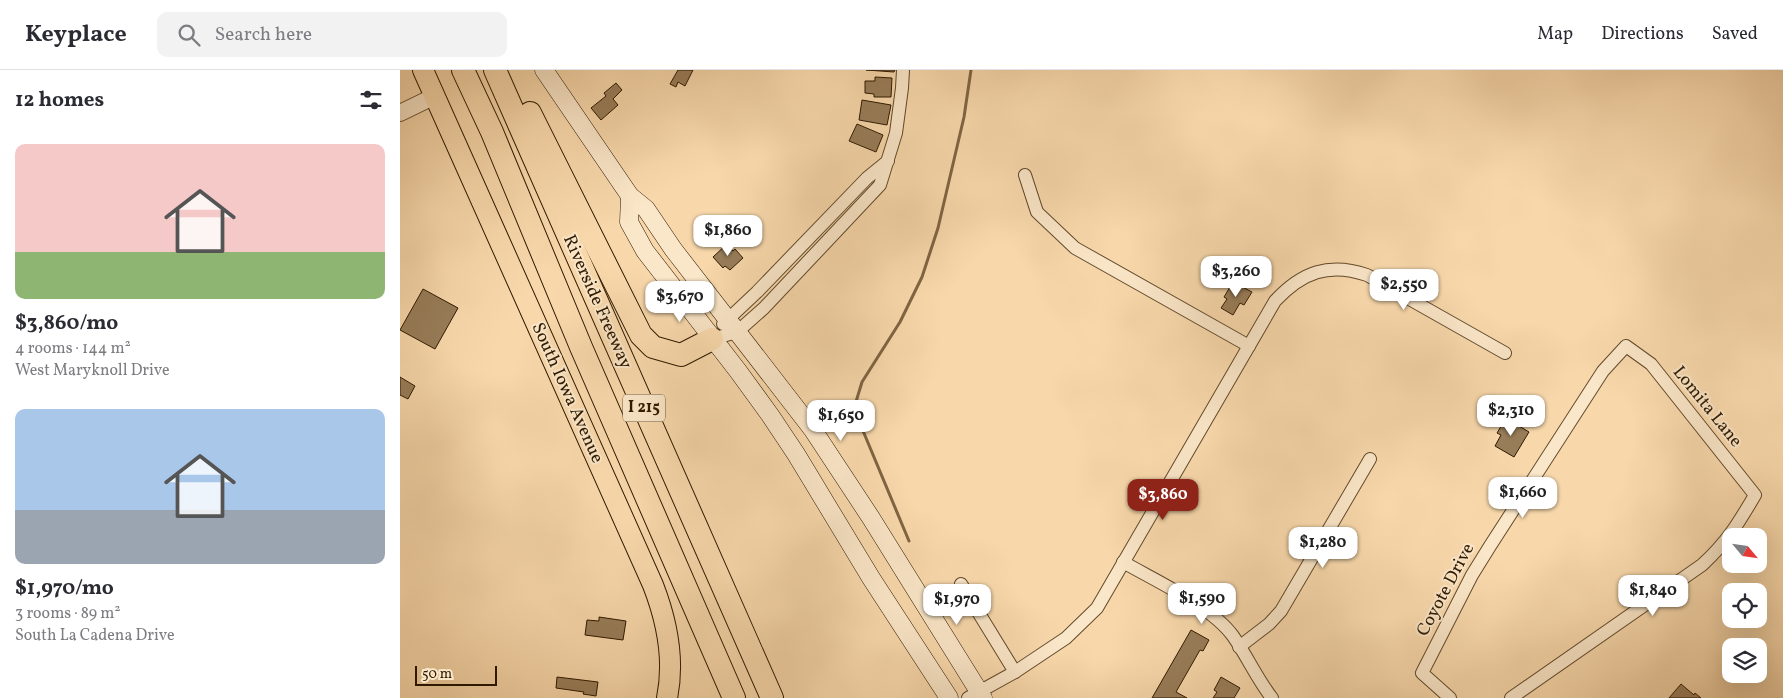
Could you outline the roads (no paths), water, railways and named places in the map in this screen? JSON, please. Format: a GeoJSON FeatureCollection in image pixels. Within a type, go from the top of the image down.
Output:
{"type":"FeatureCollection","features":[{"type":"Feature","properties":{"kind":"highway","name":"Riverside Freeway"},"geometry":{"type":"LineString","coordinates":[[463,70],[492,132],[581,346],[734,698]]}},
{"type":"Feature","properties":{"kind":"highway","name":"Riverside Freeway"},"geometry":{"type":"LineString","coordinates":[[495,70],[772,698]]}},
{"type":"Feature","properties":{"kind":"highway"},"geometry":{"type":"LineString","coordinates":[[508,70],[641,335],[654,348],[681,355],[712,339]]}},
{"type":"Feature","properties":{"kind":"main road","name":"South Iowa Avenue"},"geometry":{"type":"LineString","coordinates":[[423,70],[654,588],[662,609],[668,634],[670,663],[667,698]]}},
{"type":"Feature","properties":{"kind":"main road"},"geometry":{"type":"LineString","coordinates":[[544,70],[630,196],[646,209],[673,249],[813,430],[871,518],[976,696]]}},
{"type":"Feature","properties":{"kind":"main road"},"geometry":{"type":"LineString","coordinates":[[630,196],[629,222],[645,251],[738,371],[796,454],[871,578],[949,698]]}},
{"type":"Feature","properties":{"kind":"street"},"geometry":{"type":"LineString","coordinates":[[712,339],[764,308],[880,185],[896,133],[903,70]]}},
{"type":"Feature","properties":{"kind":"street"},"geometry":{"type":"LineString","coordinates":[[400,113],[435,96]]}},
{"type":"Feature","properties":{"kind":"street"},"geometry":{"type":"LineString","coordinates":[[1025,175],[1037,212],[1075,248],[1250,346]]}},
{"type":"Feature","properties":{"kind":"street"},"geometry":{"type":"LineString","coordinates":[[976,696],[1066,638],[1097,608],[1276,301],[1298,280],[1313,273],[1326,271],[1354,270],[1361,272],[1382,282],[1505,353]]}},
{"type":"Feature","properties":{"kind":"street","name":"Lomita Lane"},"geometry":{"type":"LineString","coordinates":[[1510,698],[1702,566],[1720,549],[1732,533],[1755,495],[1651,364],[1626,346]]}},
{"type":"Feature","properties":{"kind":"street","name":"Coyote Drive"},"geometry":{"type":"LineString","coordinates":[[1450,698],[1422,673],[1472,575],[1490,546],[1603,370],[1626,346]]}},
{"type":"Feature","properties":{"kind":"street"},"geometry":{"type":"LineString","coordinates":[[1239,647],[1269,624],[1281,611],[1370,459]]}},
{"type":"Feature","properties":{"kind":"street"},"geometry":{"type":"LineString","coordinates":[[1123,562],[1210,614],[1233,636],[1272,698]]}},
{"type":"Feature","properties":{"kind":"street"},"geometry":{"type":"LineString","coordinates":[[962,584],[1015,672]]}},
{"type":"Feature","properties":{"kind":"waterway"},"geometry":{"type":"LineString","coordinates":[[909,541],[861,426],[855,405],[862,382],[900,322],[922,277],[938,228],[964,117],[971,70]]}}]}
